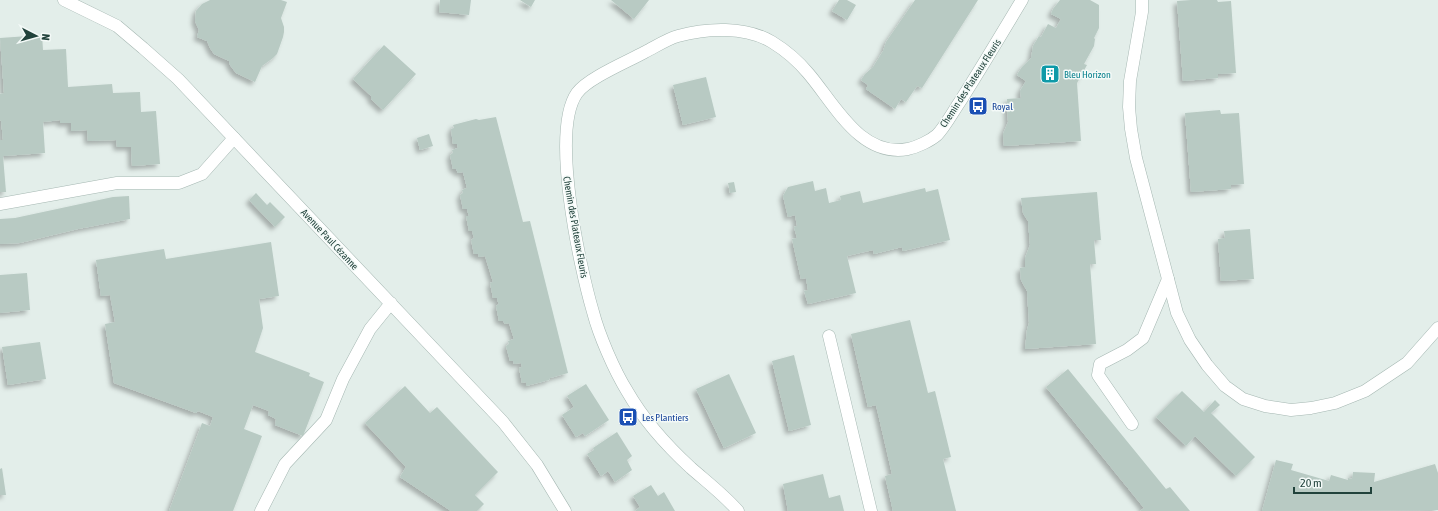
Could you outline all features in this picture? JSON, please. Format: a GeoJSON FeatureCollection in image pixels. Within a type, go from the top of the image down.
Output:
{"type":"FeatureCollection","features":[{"type":"Feature","properties":{"kind":"street","name":"Avenue Paul Cézanne"},"geometry":{"type":"LineString","coordinates":[[64,0],[117,26],[178,79],[503,422],[537,465],[565,511]]}},
{"type":"Feature","properties":{"kind":"street","name":"Chemin des Plateaux Fleuris"},"geometry":{"type":"LineString","coordinates":[[738,511],[688,465],[650,424],[626,390],[593,314],[578,250],[567,181],[566,132],[569,111],[577,93],[591,81],[675,36],[703,31],[731,30],[753,34],[770,41],[792,56],[808,73],[846,121],[859,134],[874,145],[889,149],[908,149],[922,144],[936,135],[977,75],[1022,0]]}},
{"type":"Feature","properties":{"kind":"street"},"geometry":{"type":"LineString","coordinates":[[1142,0],[1142,12],[1130,81],[1130,114],[1136,158],[1177,313],[1190,340],[1207,365],[1225,386],[1243,399],[1265,406],[1291,410],[1335,403],[1365,391],[1407,363],[1438,328]]}},
{"type":"Feature","properties":{"kind":"street"},"geometry":{"type":"LineString","coordinates":[[0,204],[117,184],[179,183],[202,174],[234,138]]}},
{"type":"Feature","properties":{"kind":"street"},"geometry":{"type":"LineString","coordinates":[[1132,424],[1098,375],[1100,364],[1127,350],[1143,338],[1168,279]]}},
{"type":"Feature","properties":{"kind":"street"},"geometry":{"type":"LineString","coordinates":[[261,511],[285,464],[326,420],[344,379],[370,329],[391,303]]}},
{"type":"Feature","properties":{"kind":"street"},"geometry":{"type":"LineString","coordinates":[[829,336],[871,511]]}},
{"type":"Feature","properties":{"kind":"building"},"geometry":{"type":"Polygon","coordinates":[[[210,0],[281,0],[287,2],[281,18],[284,32],[277,54],[262,66],[255,82],[236,73],[229,61],[214,54],[207,41],[197,37],[199,30],[195,21],[196,11],[202,4],[210,0]]]}},
{"type":"Feature","properties":{"kind":"building"},"geometry":{"type":"Polygon","coordinates":[[[440,0],[471,0],[469,15],[439,12],[440,0]]]}},
{"type":"Feature","properties":{"kind":"building"},"geometry":{"type":"Polygon","coordinates":[[[520,0],[535,0],[531,7],[520,0]]]}},
{"type":"Feature","properties":{"kind":"building"},"geometry":{"type":"Polygon","coordinates":[[[611,0],[649,0],[634,19],[611,0]]]}},
{"type":"Feature","properties":{"kind":"building"},"geometry":{"type":"Polygon","coordinates":[[[839,0],[847,0],[856,5],[847,20],[832,11],[839,0]]]}},
{"type":"Feature","properties":{"kind":"building"},"geometry":{"type":"Polygon","coordinates":[[[915,0],[978,0],[922,88],[917,86],[906,102],[901,99],[895,109],[866,89],[868,85],[861,80],[873,67],[883,51],[886,42],[915,0]]]}},
{"type":"Feature","properties":{"kind":"building","name":"Bleu Horizon"},"geometry":{"type":"Polygon","coordinates":[[[1060,0],[1090,0],[1099,5],[1099,28],[1094,38],[1094,46],[1084,64],[1087,65],[1077,83],[1081,141],[1004,146],[1003,134],[1008,122],[1007,99],[1021,98],[1020,91],[1026,81],[1017,75],[1022,67],[1031,58],[1033,46],[1039,36],[1041,37],[1048,24],[1056,28],[1061,19],[1051,14],[1060,0]]]}},
{"type":"Feature","properties":{"kind":"building"},"geometry":{"type":"Polygon","coordinates":[[[1217,0],[1218,2],[1231,1],[1236,73],[1218,74],[1218,78],[1183,81],[1177,1],[1217,0]]]}},
{"type":"Feature","properties":{"kind":"building"},"geometry":{"type":"Polygon","coordinates":[[[42,35],[43,50],[66,49],[68,87],[112,84],[113,93],[140,92],[141,112],[156,111],[160,164],[132,166],[131,147],[117,147],[116,140],[88,141],[87,130],[71,131],[71,123],[60,123],[60,120],[43,122],[45,153],[3,156],[6,192],[0,192],[0,140],[3,140],[1,120],[0,121],[0,94],[4,93],[0,38],[42,35]]]}},
{"type":"Feature","properties":{"kind":"building"},"geometry":{"type":"Polygon","coordinates":[[[384,45],[416,74],[383,110],[353,79],[384,45]]]}},
{"type":"Feature","properties":{"kind":"building"},"geometry":{"type":"Polygon","coordinates":[[[706,77],[716,117],[683,125],[673,85],[706,77]]]}},
{"type":"Feature","properties":{"kind":"building"},"geometry":{"type":"Polygon","coordinates":[[[1220,110],[1221,114],[1239,113],[1244,184],[1231,185],[1231,189],[1191,192],[1185,113],[1220,110]]]}},
{"type":"Feature","properties":{"kind":"building"},"geometry":{"type":"Polygon","coordinates":[[[496,117],[523,222],[530,221],[568,373],[526,386],[526,382],[522,383],[519,368],[522,367],[521,363],[514,364],[513,361],[510,361],[506,346],[509,344],[508,341],[514,339],[509,323],[505,324],[503,321],[499,321],[496,306],[499,304],[497,298],[493,298],[490,283],[493,282],[485,256],[479,257],[478,254],[474,254],[471,240],[474,238],[472,231],[469,231],[466,216],[469,216],[467,209],[463,209],[460,195],[463,193],[462,190],[467,188],[463,172],[458,173],[456,169],[453,169],[450,155],[453,153],[452,150],[458,148],[457,144],[453,144],[451,129],[454,128],[453,125],[476,119],[479,120],[496,117]]]}},
{"type":"Feature","properties":{"kind":"building"},"geometry":{"type":"Polygon","coordinates":[[[429,134],[433,146],[420,150],[417,138],[429,134]]]}},
{"type":"Feature","properties":{"kind":"building"},"geometry":{"type":"Polygon","coordinates":[[[813,181],[815,191],[826,188],[829,203],[841,200],[840,196],[860,191],[863,203],[925,188],[926,192],[938,189],[950,240],[903,251],[902,247],[874,254],[873,250],[847,256],[856,293],[808,304],[804,291],[808,290],[806,278],[801,279],[792,239],[797,238],[794,227],[797,226],[795,215],[788,217],[783,196],[788,187],[813,181]]]}},
{"type":"Feature","properties":{"kind":"building"},"geometry":{"type":"Polygon","coordinates":[[[734,182],[736,192],[730,193],[728,183],[734,182]]]}},
{"type":"Feature","properties":{"kind":"building"},"geometry":{"type":"Polygon","coordinates":[[[1097,192],[1101,240],[1094,240],[1096,264],[1090,264],[1096,344],[1025,349],[1029,323],[1027,291],[1021,280],[1020,268],[1025,267],[1025,258],[1030,245],[1028,221],[1023,213],[1021,198],[1097,192]]]}},
{"type":"Feature","properties":{"kind":"building"},"geometry":{"type":"Polygon","coordinates":[[[256,193],[267,205],[270,202],[285,217],[275,227],[249,200],[256,193]]]}},
{"type":"Feature","properties":{"kind":"building"},"geometry":{"type":"Polygon","coordinates":[[[129,196],[130,219],[78,229],[20,243],[0,244],[0,219],[15,218],[113,197],[129,196]]]}},
{"type":"Feature","properties":{"kind":"building"},"geometry":{"type":"Polygon","coordinates":[[[1250,229],[1254,279],[1221,281],[1218,239],[1225,238],[1224,231],[1250,229]]]}},
{"type":"Feature","properties":{"kind":"building"},"geometry":{"type":"Polygon","coordinates":[[[271,242],[279,296],[259,299],[263,328],[255,352],[310,373],[309,376],[324,382],[303,436],[275,425],[276,419],[268,415],[269,411],[253,405],[244,429],[262,436],[233,511],[169,511],[202,423],[210,426],[213,417],[198,411],[196,413],[114,383],[105,324],[115,322],[110,295],[101,296],[96,260],[164,249],[166,259],[271,242]]]}},
{"type":"Feature","properties":{"kind":"building"},"geometry":{"type":"Polygon","coordinates":[[[27,273],[30,310],[0,313],[0,275],[27,273]]]}},
{"type":"Feature","properties":{"kind":"building"},"geometry":{"type":"Polygon","coordinates":[[[910,320],[928,393],[935,391],[951,457],[943,459],[956,511],[893,511],[885,476],[892,474],[876,405],[868,407],[851,334],[910,320]]]}},
{"type":"Feature","properties":{"kind":"building"},"geometry":{"type":"Polygon","coordinates":[[[40,342],[46,379],[8,385],[2,347],[40,342]]]}},
{"type":"Feature","properties":{"kind":"building"},"geometry":{"type":"Polygon","coordinates":[[[794,355],[811,425],[789,431],[772,361],[794,355]]]}},
{"type":"Feature","properties":{"kind":"building"},"geometry":{"type":"Polygon","coordinates":[[[1068,369],[1166,489],[1170,487],[1190,511],[1140,511],[1144,508],[1046,387],[1068,369]]]}},
{"type":"Feature","properties":{"kind":"building"},"geometry":{"type":"Polygon","coordinates":[[[729,374],[756,433],[724,448],[696,389],[729,374]]]}},
{"type":"Feature","properties":{"kind":"building"},"geometry":{"type":"Polygon","coordinates":[[[586,384],[609,420],[585,436],[583,433],[576,437],[562,415],[574,407],[567,396],[586,384]]]}},
{"type":"Feature","properties":{"kind":"building"},"geometry":{"type":"Polygon","coordinates":[[[405,386],[430,413],[437,407],[498,472],[475,495],[484,504],[477,511],[451,511],[400,477],[406,467],[365,423],[405,386]]]}},
{"type":"Feature","properties":{"kind":"building"},"geometry":{"type":"Polygon","coordinates":[[[1182,391],[1204,412],[1215,400],[1220,405],[1211,413],[1255,457],[1236,476],[1195,436],[1186,446],[1156,417],[1182,391]]]}},
{"type":"Feature","properties":{"kind":"building"},"geometry":{"type":"Polygon","coordinates":[[[617,432],[632,456],[627,460],[632,470],[615,482],[608,471],[601,476],[587,454],[594,450],[593,448],[617,432]]]}},
{"type":"Feature","properties":{"kind":"building"},"geometry":{"type":"Polygon","coordinates":[[[1276,460],[1293,464],[1291,470],[1329,481],[1331,475],[1348,480],[1348,478],[1352,479],[1353,472],[1375,473],[1374,482],[1435,464],[1438,473],[1438,510],[1262,511],[1276,460]]]}},
{"type":"Feature","properties":{"kind":"building"},"geometry":{"type":"Polygon","coordinates":[[[2,468],[6,495],[0,495],[0,469],[2,468]]]}},
{"type":"Feature","properties":{"kind":"building"},"geometry":{"type":"Polygon","coordinates":[[[823,474],[829,498],[840,495],[844,511],[788,511],[783,484],[823,474]]]}},
{"type":"Feature","properties":{"kind":"building"},"geometry":{"type":"Polygon","coordinates":[[[651,485],[658,496],[664,492],[675,511],[635,511],[640,507],[633,496],[651,485]]]}},
{"type":"Feature","properties":{"kind":"place","name":"Bleu Horizon"},"geometry":{"type":"Point","coordinates":[1050,74]}},
{"type":"Feature","properties":{"kind":"place","name":"Royal"},"geometry":{"type":"Point","coordinates":[978,106]}},
{"type":"Feature","properties":{"kind":"place","name":"Les Plantiers"},"geometry":{"type":"Point","coordinates":[628,417]}}]}
